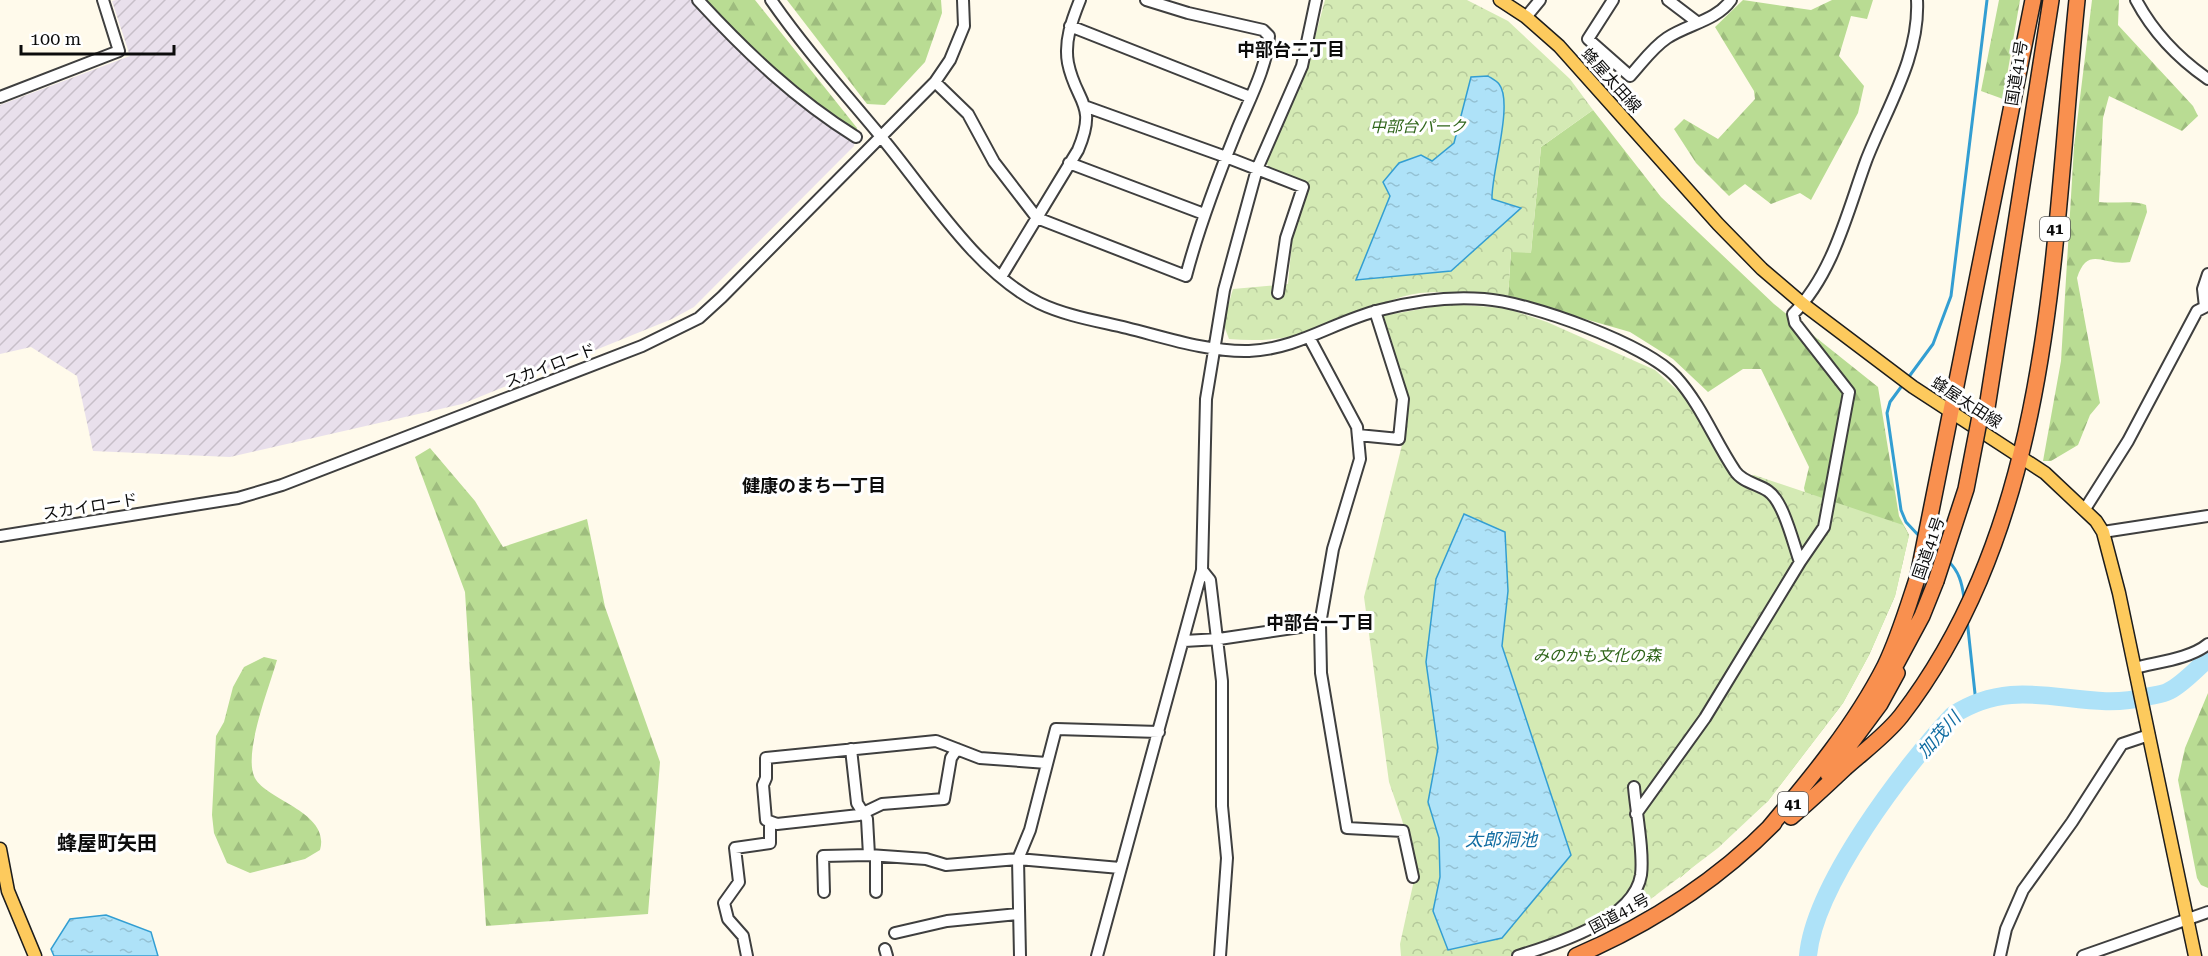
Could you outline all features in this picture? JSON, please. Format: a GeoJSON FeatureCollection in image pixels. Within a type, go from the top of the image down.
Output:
{"type":"FeatureCollection","features":[{"type":"Feature","properties":{"kind":"highway","name":"41"},"geometry":{"type":"LineString","coordinates":[[1768,829],[1837,743],[1885,666],[1904,616],[1931,519],[2033,0]]}},
{"type":"Feature","properties":{"kind":"highway","name":"国道41号"},"geometry":{"type":"LineString","coordinates":[[1984,413],[2045,0]]}},
{"type":"Feature","properties":{"kind":"highway","name":"国道41号"},"geometry":{"type":"LineString","coordinates":[[1596,956],[1670,916],[1752,854],[1791,817],[1848,748],[1880,704],[1922,627],[1939,583],[1966,489],[1984,413],[2051,0]]}},
{"type":"Feature","properties":{"kind":"highway","name":"41"},"geometry":{"type":"LineString","coordinates":[[1791,817],[1890,729],[1926,681],[1952,638],[1975,592],[1999,530],[2022,457],[2031,414],[2054,240],[2077,0]]}},
{"type":"Feature","properties":{"kind":"highway","name":"国道41号"},"geometry":{"type":"LineString","coordinates":[[1575,956],[1624,934],[1711,877],[1768,829],[1813,783],[1861,722],[1899,659],[1939,583]]}},
{"type":"Feature","properties":{"kind":"main road","name":"蜂屋太田線"},"geometry":{"type":"LineString","coordinates":[[1500,0],[1526,18],[1558,46],[1718,224],[1762,269],[1803,304],[1901,378],[2045,472],[2085,509],[2103,532],[2135,668],[2195,956]]}},
{"type":"Feature","properties":{"kind":"main road"},"geometry":{"type":"LineString","coordinates":[[0,849],[2,879],[35,956]]}},
{"type":"Feature","properties":{"kind":"street"},"geometry":{"type":"LineString","coordinates":[[0,97],[119,51],[103,0]]}},
{"type":"Feature","properties":{"kind":"street"},"geometry":{"type":"LineString","coordinates":[[698,0],[765,69],[821,115],[856,137]]}},
{"type":"Feature","properties":{"kind":"street"},"geometry":{"type":"LineString","coordinates":[[771,0],[816,61],[966,242],[1001,277],[1041,304],[1066,313],[1215,349],[1251,351],[1310,339],[1375,311],[1415,301],[1451,297],[1488,299],[1573,323],[1645,353],[1674,375],[1704,414],[1737,475],[1769,491],[1777,500],[1800,562]]}},
{"type":"Feature","properties":{"kind":"street","name":"スカイロード"},"geometry":{"type":"LineString","coordinates":[[0,536],[249,495],[282,485],[642,346],[699,318],[882,138],[935,82],[950,60],[964,27],[963,0]]}},
{"type":"Feature","properties":{"kind":"street"},"geometry":{"type":"LineString","coordinates":[[1001,277],[1086,132],[1087,107],[1071,75],[1067,60],[1070,26],[1080,0]]}},
{"type":"Feature","properties":{"kind":"street"},"geometry":{"type":"LineString","coordinates":[[935,82],[968,114],[994,162],[1037,218],[1186,276],[1204,214],[1250,97],[1268,46],[1269,36],[1263,30],[1188,13],[1146,0]]}},
{"type":"Feature","properties":{"kind":"street"},"geometry":{"type":"LineString","coordinates":[[1097,956],[1202,570],[1206,399],[1235,243],[1257,169],[1302,66],[1316,0]]}},
{"type":"Feature","properties":{"kind":"street"},"geometry":{"type":"LineString","coordinates":[[1526,18],[1539,0]]}},
{"type":"Feature","properties":{"kind":"street"},"geometry":{"type":"LineString","coordinates":[[1613,0],[1588,39],[1630,76],[1661,42],[1723,11],[1731,0]]}},
{"type":"Feature","properties":{"kind":"street"},"geometry":{"type":"LineString","coordinates":[[1668,0],[1697,22]]}},
{"type":"Feature","properties":{"kind":"street"},"geometry":{"type":"LineString","coordinates":[[1636,814],[1705,718],[1800,562],[1824,527],[1849,392],[1795,323],[1793,314],[1803,304],[1834,250],[1866,160],[1907,62],[1916,31],[1917,0]]}},
{"type":"Feature","properties":{"kind":"street"},"geometry":{"type":"LineString","coordinates":[[2136,0],[2155,30],[2186,64],[2208,80]]}},
{"type":"Feature","properties":{"kind":"street"},"geometry":{"type":"LineString","coordinates":[[1070,26],[1250,97]]}},
{"type":"Feature","properties":{"kind":"street"},"geometry":{"type":"LineString","coordinates":[[1087,107],[1226,156],[1303,187],[1286,238],[1278,293]]}},
{"type":"Feature","properties":{"kind":"street"},"geometry":{"type":"LineString","coordinates":[[1069,163],[1204,214]]}},
{"type":"Feature","properties":{"kind":"street"},"geometry":{"type":"LineString","coordinates":[[2085,509],[2128,441],[2197,311],[2206,308],[2203,289],[2208,274]]}},
{"type":"Feature","properties":{"kind":"street"},"geometry":{"type":"LineString","coordinates":[[1358,435],[1399,439],[1402,399],[1375,311]]}},
{"type":"Feature","properties":{"kind":"street"},"geometry":{"type":"LineString","coordinates":[[1310,339],[1349,409],[1358,435],[1360,459],[1333,549],[1320,624],[1321,673],[1347,828],[1403,831],[1413,877]]}},
{"type":"Feature","properties":{"kind":"street"},"geometry":{"type":"LineString","coordinates":[[2103,532],[2208,516]]}},
{"type":"Feature","properties":{"kind":"street"},"geometry":{"type":"LineString","coordinates":[[1202,570],[1210,580],[1219,639],[1222,681],[1222,806],[1227,858],[1220,956]]}},
{"type":"Feature","properties":{"kind":"street"},"geometry":{"type":"LineString","coordinates":[[1184,641],[1219,639],[1320,624]]}},
{"type":"Feature","properties":{"kind":"street"},"geometry":{"type":"LineString","coordinates":[[2135,668],[2168,660],[2203,648],[2208,644]]}},
{"type":"Feature","properties":{"kind":"street"},"geometry":{"type":"LineString","coordinates":[[1020,956],[1018,859],[1030,830],[1056,729],[1159,732]]}},
{"type":"Feature","properties":{"kind":"street"},"geometry":{"type":"LineString","coordinates":[[2000,956],[2006,929],[2023,890],[2072,822],[2122,744],[2149,735]]}},
{"type":"Feature","properties":{"kind":"street"},"geometry":{"type":"LineString","coordinates":[[957,749],[951,758],[944,799],[882,804],[859,815],[772,823],[766,819],[763,785],[766,778],[766,758],[936,741],[957,749],[980,758],[1047,763]]}},
{"type":"Feature","properties":{"kind":"street"},"geometry":{"type":"LineString","coordinates":[[851,749],[855,795],[864,812],[873,856],[876,892]]}},
{"type":"Feature","properties":{"kind":"street"},"geometry":{"type":"LineString","coordinates":[[1518,956],[1590,927],[1620,909],[1631,899],[1638,887],[1641,872],[1634,787]]}},
{"type":"Feature","properties":{"kind":"street"},"geometry":{"type":"LineString","coordinates":[[747,956],[743,936],[728,919],[724,903],[739,882],[735,848],[770,843],[772,823]]}},
{"type":"Feature","properties":{"kind":"street"},"geometry":{"type":"LineString","coordinates":[[824,892],[823,856],[926,859],[946,865],[1018,859],[1120,868]]}},
{"type":"Feature","properties":{"kind":"street"},"geometry":{"type":"LineString","coordinates":[[2083,956],[2208,912]]}},
{"type":"Feature","properties":{"kind":"street"},"geometry":{"type":"LineString","coordinates":[[895,933],[947,921],[1018,914]]}},
{"type":"Feature","properties":{"kind":"shaded area"},"geometry":{"type":"Polygon","coordinates":[[[706,0],[735,34],[854,140],[854,146],[694,307],[672,319],[462,404],[230,457],[93,451],[77,376],[31,347],[0,354],[0,105],[130,56],[112,1],[706,0]]]}},
{"type":"Feature","properties":{"kind":"green space"},"geometry":{"type":"Polygon","coordinates":[[[706,0],[755,0],[857,128],[854,140],[735,34],[706,0]]]}},
{"type":"Feature","properties":{"kind":"green space"},"geometry":{"type":"Polygon","coordinates":[[[787,0],[941,0],[942,13],[925,62],[885,105],[867,104],[787,0]]]}},
{"type":"Feature","properties":{"kind":"green space","name":"中部台パーク"},"geometry":{"type":"Polygon","coordinates":[[[1325,0],[1467,0],[1508,21],[1570,79],[1593,110],[1541,147],[1531,253],[1511,252],[1508,297],[1453,292],[1411,294],[1308,333],[1263,340],[1229,339],[1223,323],[1233,289],[1288,284],[1293,230],[1308,185],[1270,169],[1265,161],[1306,71],[1325,0]]]}},
{"type":"Feature","properties":{"kind":"green space"},"geometry":{"type":"Polygon","coordinates":[[[1743,0],[1811,10],[1832,0],[1873,0],[1867,19],[1851,16],[1839,56],[1864,86],[1858,113],[1811,200],[1800,193],[1771,204],[1745,184],[1729,196],[1696,163],[1674,129],[1684,119],[1718,139],[1755,99],[1754,91],[1715,27],[1743,0]]]}},
{"type":"Feature","properties":{"kind":"green space"},"geometry":{"type":"Polygon","coordinates":[[[1999,0],[2020,0],[2003,99],[1981,91],[1999,0]]]}},
{"type":"Feature","properties":{"kind":"green space"},"geometry":{"type":"Polygon","coordinates":[[[2092,0],[2119,0],[2118,25],[2193,106],[2198,116],[2182,131],[2109,96],[2103,118],[2099,202],[2129,202],[2146,205],[2147,212],[2130,262],[2092,259],[2081,268],[2077,278],[2100,403],[2090,415],[2078,445],[2051,461],[2043,461],[2061,361],[2074,147],[2092,0]]]}},
{"type":"Feature","properties":{"kind":"green space"},"geometry":{"type":"Polygon","coordinates":[[[1593,110],[1661,197],[1774,304],[1878,387],[1899,516],[1909,535],[1895,596],[1869,655],[1843,703],[1768,801],[1680,878],[1818,549],[1804,488],[1809,467],[1761,369],[1743,369],[1708,392],[1673,359],[1630,332],[1508,297],[1511,252],[1531,252],[1541,147],[1593,110]]]}},
{"type":"Feature","properties":{"kind":"green space","name":"みのかも文化の森"},"geometry":{"type":"Polygon","coordinates":[[[1449,304],[1505,308],[1547,322],[1655,370],[1687,399],[1735,479],[1754,475],[1903,525],[1909,535],[1895,596],[1869,655],[1843,703],[1768,801],[1718,848],[1631,914],[1537,956],[1401,956],[1400,944],[1416,871],[1389,782],[1364,597],[1402,445],[1405,398],[1382,316],[1449,304]]]}},
{"type":"Feature","properties":{"kind":"green space"},"geometry":{"type":"Polygon","coordinates":[[[430,448],[475,501],[503,547],[587,519],[605,607],[660,762],[648,914],[486,926],[465,592],[415,457],[430,448]]]}},
{"type":"Feature","properties":{"kind":"green space"},"geometry":{"type":"Polygon","coordinates":[[[264,657],[277,660],[252,751],[254,776],[270,792],[294,807],[316,825],[321,837],[320,850],[305,859],[250,873],[227,863],[214,833],[212,815],[216,736],[224,722],[233,687],[244,667],[264,657]]]}},
{"type":"Feature","properties":{"kind":"green space"},"geometry":{"type":"Polygon","coordinates":[[[2208,693],[2208,888],[2201,885],[2197,878],[2178,780],[2185,748],[2208,693]]]}},
{"type":"Feature","properties":{"kind":"water"},"geometry":{"type":"Polygon","coordinates":[[[1488,76],[1499,84],[1503,93],[1504,106],[1492,199],[1521,208],[1451,271],[1356,280],[1390,196],[1383,182],[1399,163],[1421,155],[1432,161],[1454,143],[1471,77],[1488,76]]]}},
{"type":"Feature","properties":{"kind":"water","name":"太郎洞池"},"geometry":{"type":"Polygon","coordinates":[[[1464,514],[1505,532],[1508,591],[1502,646],[1571,855],[1502,938],[1448,950],[1433,911],[1440,877],[1439,838],[1428,802],[1438,748],[1426,662],[1436,579],[1464,514]]]}},
{"type":"Feature","properties":{"kind":"water"},"geometry":{"type":"Polygon","coordinates":[[[106,915],[151,932],[158,956],[54,956],[51,949],[70,919],[106,915]]]}},
{"type":"Feature","properties":{"kind":"waterway"},"geometry":{"type":"LineString","coordinates":[[1908,378],[1933,344],[1951,296],[1987,0]]}},
{"type":"Feature","properties":{"kind":"waterway"},"geometry":{"type":"LineString","coordinates":[[1904,383],[1890,402],[1887,413],[1901,510],[1906,522],[1920,537]]}},
{"type":"Feature","properties":{"kind":"waterway"},"geometry":{"type":"LineString","coordinates":[[1930,546],[1940,555]]}},
{"type":"Feature","properties":{"kind":"waterway"},"geometry":{"type":"LineString","coordinates":[[1948,561],[1959,578],[1964,598]]}},
{"type":"Feature","properties":{"kind":"waterway"},"geometry":{"type":"LineString","coordinates":[[1967,619],[1976,703]]}},
{"type":"Feature","properties":{"kind":"waterway","name":"加茂川"},"geometry":{"type":"LineString","coordinates":[[1808,956],[1814,927],[1826,896],[1844,862],[1888,795],[1953,715],[1978,702],[2002,696],[2026,694],[2121,701],[2160,694],[2179,684],[2208,659]]}},
{"type":"Feature","properties":{"kind":"district","name":"中部台二丁目"},"geometry":{"type":"Point","coordinates":[1291,50]}},
{"type":"Feature","properties":{"kind":"district","name":"健康のまち一丁目"},"geometry":{"type":"Point","coordinates":[814,486]}},
{"type":"Feature","properties":{"kind":"district","name":"中部台一丁目"},"geometry":{"type":"Point","coordinates":[1320,623]}},
{"type":"Feature","properties":{"kind":"district","name":"蜂屋町矢田"},"geometry":{"type":"Point","coordinates":[107,843]}}]}
